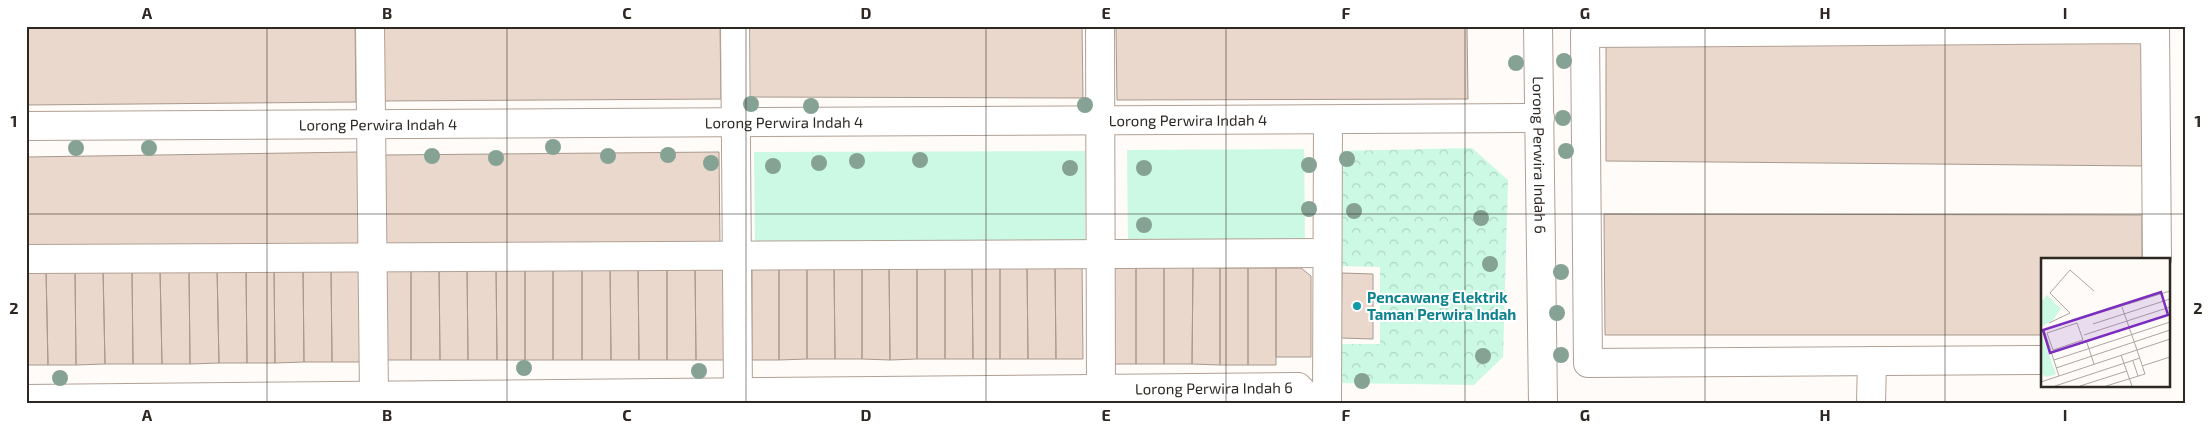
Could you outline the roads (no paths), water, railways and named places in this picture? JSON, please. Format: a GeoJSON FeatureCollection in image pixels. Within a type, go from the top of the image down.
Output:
{"type":"FeatureCollection","features":[{"type":"Feature","properties":{"kind":"street"},"geometry":{"type":"LineString","coordinates":[[370,26],[374,396]]}},
{"type":"Feature","properties":{"kind":"street"},"geometry":{"type":"LineString","coordinates":[[734,26],[738,393]]}},
{"type":"Feature","properties":{"kind":"street"},"geometry":{"type":"LineString","coordinates":[[1100,26],[1101,390]]}},
{"type":"Feature","properties":{"kind":"street","name":"Lorong Perwira Indah 6"},"geometry":{"type":"LineString","coordinates":[[1538,26],[1542,403]]}},
{"type":"Feature","properties":{"kind":"street"},"geometry":{"type":"LineString","coordinates":[[2041,360],[1588,363],[1585,32],[2155,29],[2157,258]]}},
{"type":"Feature","properties":{"kind":"street","name":"Lorong Perwira Indah 4"},"geometry":{"type":"LineString","coordinates":[[26,126],[1540,118]]}},
{"type":"Feature","properties":{"kind":"street"},"geometry":{"type":"LineString","coordinates":[[1327,403],[1328,120]]}},
{"type":"Feature","properties":{"kind":"street"},"geometry":{"type":"LineString","coordinates":[[26,259],[1328,253]]}},
{"type":"Feature","properties":{"kind":"street"},"geometry":{"type":"LineString","coordinates":[[1871,403],[1872,361]]}},
{"type":"Feature","properties":{"kind":"street","name":"Lorong Perwira Indah 6"},"geometry":{"type":"LineString","coordinates":[[26,398],[1298,387],[1313,403]]}},
{"type":"Feature","properties":{"kind":"place","name":"Pencawang Elektrik Taman Perwira Indah"},"geometry":{"type":"Point","coordinates":[1357,306]}}]}
